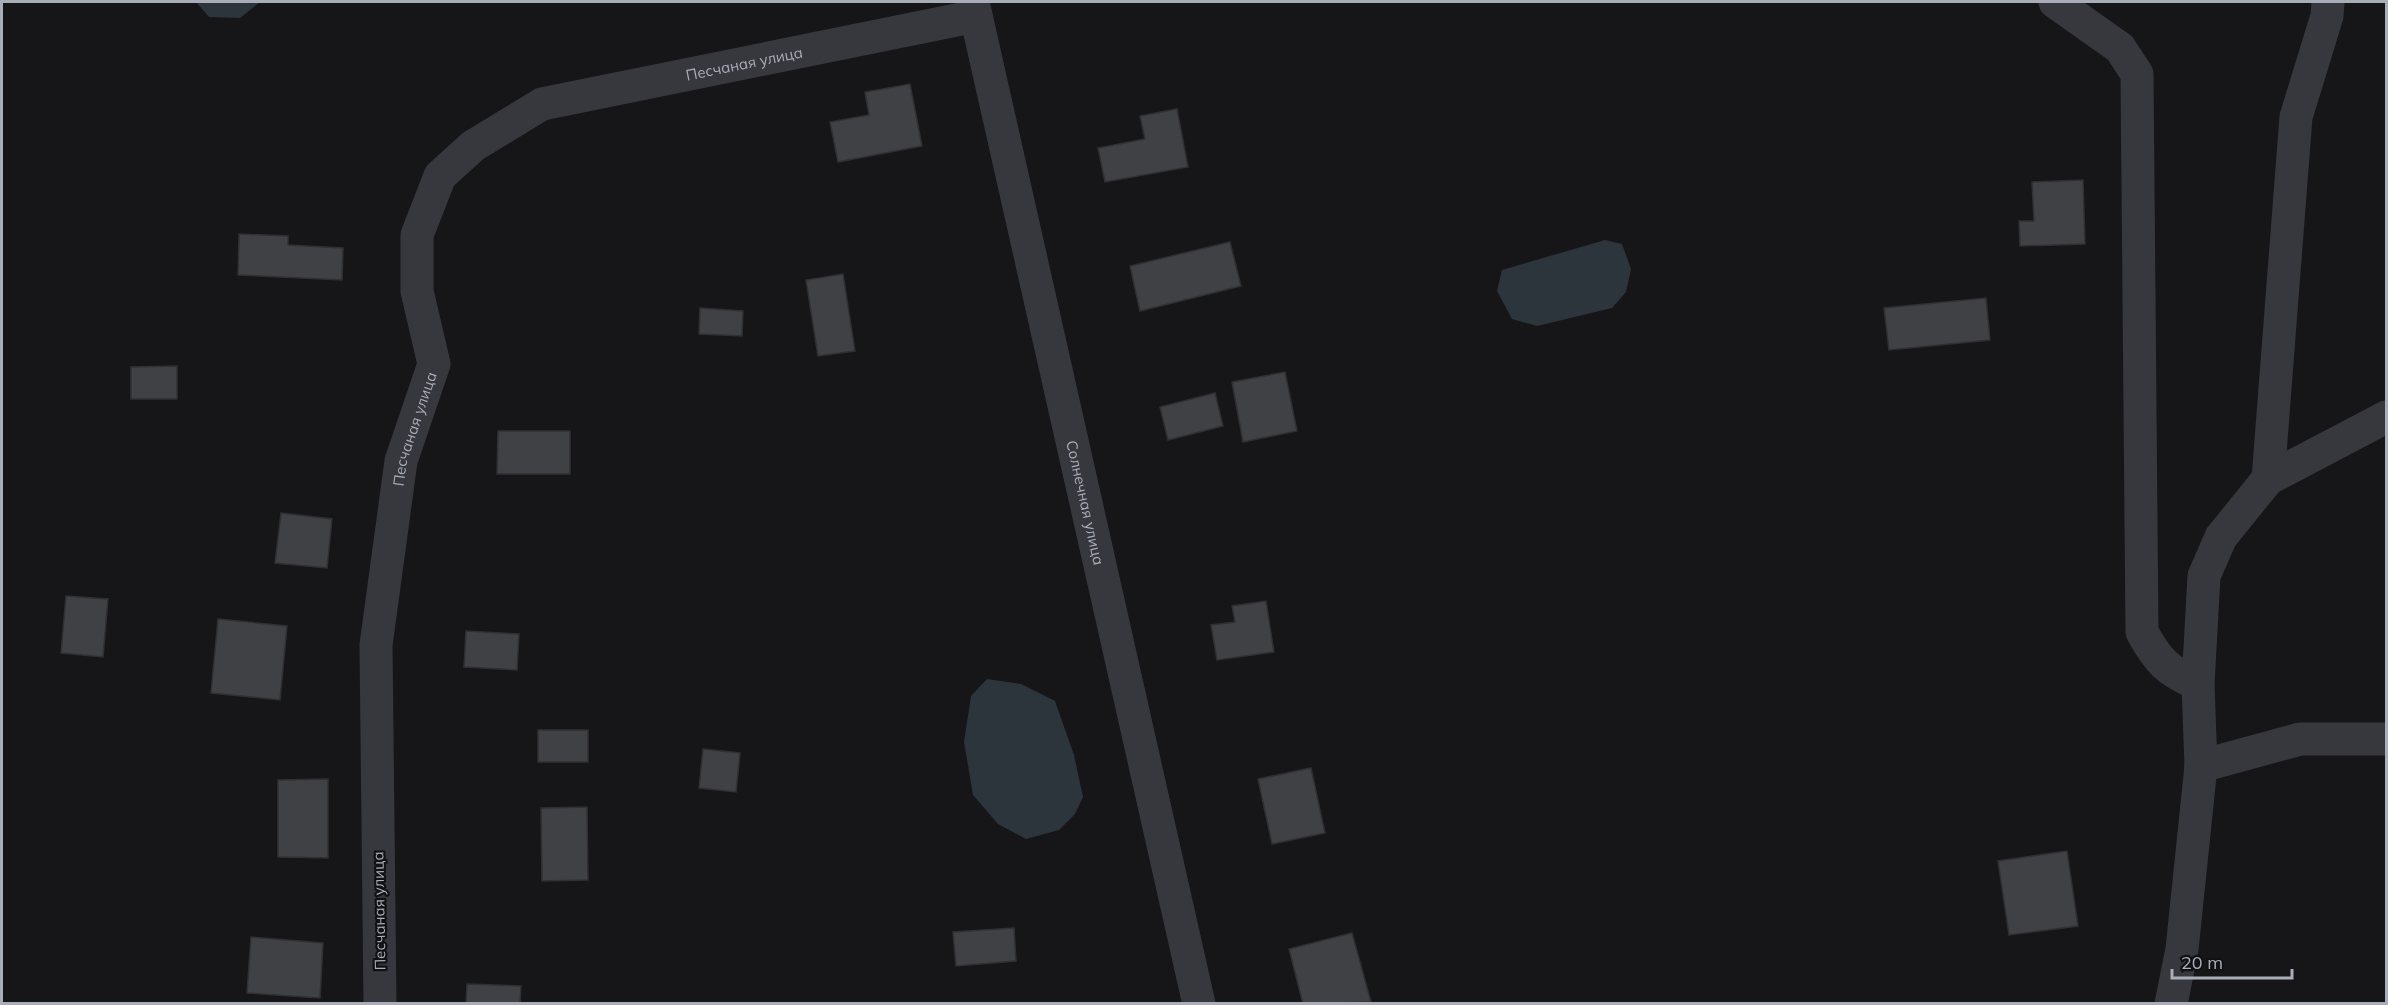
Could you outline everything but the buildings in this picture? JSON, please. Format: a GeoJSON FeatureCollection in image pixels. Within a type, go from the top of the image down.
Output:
{"type":"FeatureCollection","features":[{"type":"Feature","properties":{"kind":"street"},"geometry":{"type":"LineString","coordinates":[[2055,2],[2120,48],[2137,74],[2142,632],[2158,661],[2178,676],[2198,684]]}},
{"type":"Feature","properties":{"kind":"street"},"geometry":{"type":"LineString","coordinates":[[2268,479],[2296,117],[2327,16],[2328,2]]}},
{"type":"Feature","properties":{"kind":"street","name":"Песчаная улица"},"geometry":{"type":"LineString","coordinates":[[380,1004],[376,645],[401,461],[434,364],[417,291],[417,235],[440,176],[473,146],[542,104],[975,9]]}},
{"type":"Feature","properties":{"kind":"street","name":"Солнечная улица"},"geometry":{"type":"LineString","coordinates":[[975,9],[1199,1004]]}},
{"type":"Feature","properties":{"kind":"street"},"geometry":{"type":"LineString","coordinates":[[2171,1004],[2182,949],[2201,766],[2198,684],[2204,576],[2221,537],[2268,479],[2386,417]]}},
{"type":"Feature","properties":{"kind":"street"},"geometry":{"type":"LineString","coordinates":[[2201,766],[2300,739],[2386,739]]}},
{"type":"Feature","properties":{"kind":"shaded area"},"geometry":{"type":"Polygon","coordinates":[[[196,2],[260,2],[240,18],[209,17],[196,2]]]}},
{"type":"Feature","properties":{"kind":"shaded area"},"geometry":{"type":"Polygon","coordinates":[[[1605,240],[1622,244],[1631,269],[1626,292],[1612,308],[1537,326],[1512,319],[1497,291],[1502,270],[1605,240]]]}},
{"type":"Feature","properties":{"kind":"shaded area"},"geometry":{"type":"Polygon","coordinates":[[[987,679],[1021,684],[1055,701],[1074,755],[1083,797],[1075,814],[1059,830],[1026,839],[998,824],[973,795],[964,742],[971,696],[987,679]]]}}]}
